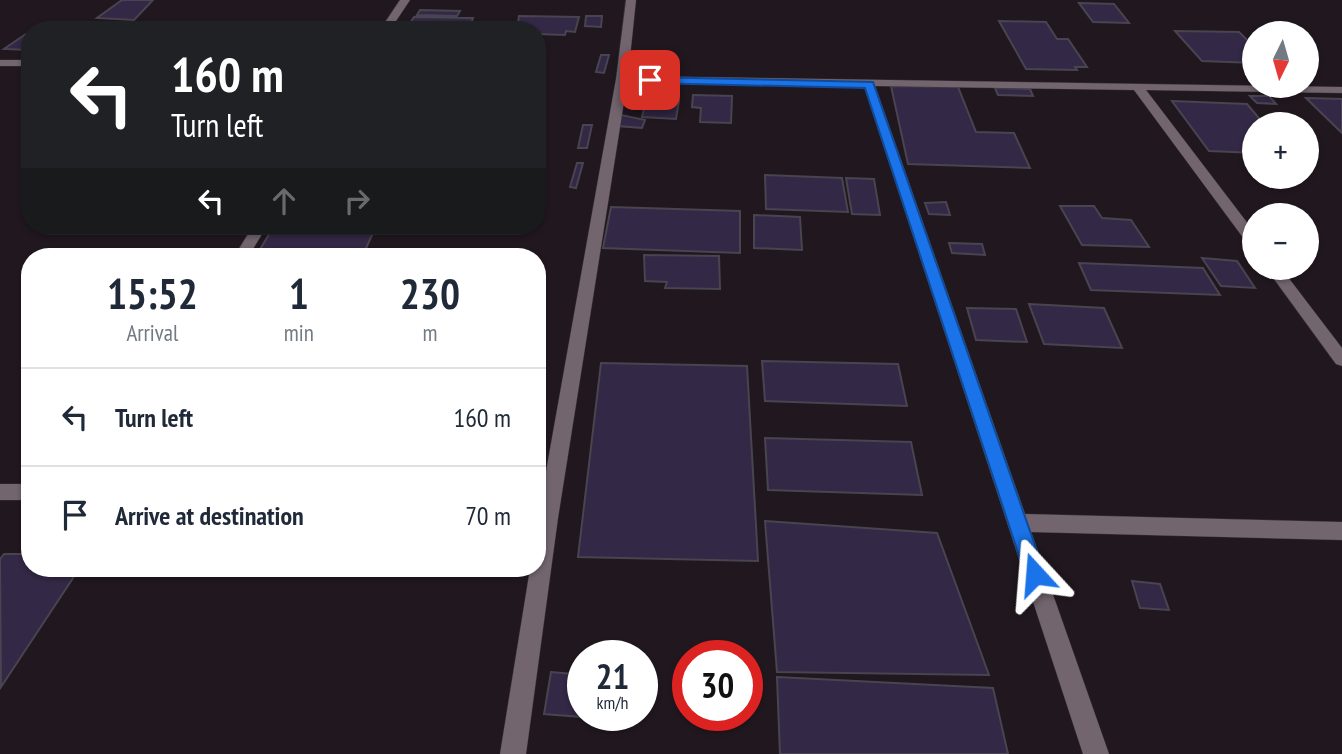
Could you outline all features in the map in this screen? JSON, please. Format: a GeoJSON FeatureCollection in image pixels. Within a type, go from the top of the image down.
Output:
{"type":"FeatureCollection","features":[{"type":"Feature","properties":{"kind":"street"},"geometry":{"type":"LineString","coordinates":[[391,21],[405,0]]}},
{"type":"Feature","properties":{"kind":"street"},"geometry":{"type":"LineString","coordinates":[[546,501],[622,79],[631,0]]}},
{"type":"Feature","properties":{"kind":"street"},"geometry":{"type":"LineString","coordinates":[[0,63],[21,63]]}},
{"type":"Feature","properties":{"kind":"street"},"geometry":{"type":"LineString","coordinates":[[622,79],[869,85],[1136,85],[1342,90]]}},
{"type":"Feature","properties":{"kind":"street"},"geometry":{"type":"LineString","coordinates":[[869,85],[1096,754]]}},
{"type":"Feature","properties":{"kind":"street"},"geometry":{"type":"LineString","coordinates":[[1136,85],[1242,227]]}},
{"type":"Feature","properties":{"kind":"street"},"geometry":{"type":"LineString","coordinates":[[1282,280],[1342,360]]}},
{"type":"Feature","properties":{"kind":"street"},"geometry":{"type":"LineString","coordinates":[[0,492],[21,492]]}},
{"type":"Feature","properties":{"kind":"street"},"geometry":{"type":"LineString","coordinates":[[1017,523],[1342,531]]}},
{"type":"Feature","properties":{"kind":"street"},"geometry":{"type":"LineString","coordinates":[[513,754],[536,577]]}},
{"type":"Feature","properties":{"kind":"building"},"geometry":{"type":"Polygon","coordinates":[[[122,0],[153,0],[134,20],[97,18],[122,0]]]}},
{"type":"Feature","properties":{"kind":"building"},"geometry":{"type":"Polygon","coordinates":[[[1079,3],[1114,4],[1129,23],[1093,22],[1079,3]]]}},
{"type":"Feature","properties":{"kind":"building"},"geometry":{"type":"Polygon","coordinates":[[[420,10],[460,11],[457,16],[417,15],[420,10]]]}},
{"type":"Feature","properties":{"kind":"building"},"geometry":{"type":"Polygon","coordinates":[[[519,16],[579,17],[575,32],[566,31],[565,35],[546,34],[546,21],[518,21],[519,16]]]}},
{"type":"Feature","properties":{"kind":"building"},"geometry":{"type":"Polygon","coordinates":[[[586,16],[602,16],[601,27],[585,26],[586,16]]]}},
{"type":"Feature","properties":{"kind":"building"},"geometry":{"type":"Polygon","coordinates":[[[414,17],[473,18],[472,21],[411,21],[414,17]]]}},
{"type":"Feature","properties":{"kind":"building"},"geometry":{"type":"Polygon","coordinates":[[[999,21],[1046,22],[1057,39],[1068,39],[1087,67],[1075,67],[1077,70],[1026,69],[999,21]]]}},
{"type":"Feature","properties":{"kind":"building"},"geometry":{"type":"Polygon","coordinates":[[[1175,31],[1239,32],[1242,35],[1242,63],[1202,61],[1175,31]]]}},
{"type":"Feature","properties":{"kind":"building"},"geometry":{"type":"Polygon","coordinates":[[[21,37],[21,50],[4,49],[21,37]]]}},
{"type":"Feature","properties":{"kind":"building"},"geometry":{"type":"Polygon","coordinates":[[[601,55],[609,55],[604,73],[596,72],[601,55]]]}},
{"type":"Feature","properties":{"kind":"building"},"geometry":{"type":"Polygon","coordinates":[[[891,86],[958,87],[976,132],[1014,133],[1030,168],[908,164],[891,86]]]}},
{"type":"Feature","properties":{"kind":"building"},"geometry":{"type":"Polygon","coordinates":[[[995,88],[1030,89],[1033,96],[998,95],[995,88]]]}},
{"type":"Feature","properties":{"kind":"building"},"geometry":{"type":"Polygon","coordinates":[[[693,95],[732,96],[731,123],[700,122],[701,108],[692,107],[693,95]]]}},
{"type":"Feature","properties":{"kind":"building"},"geometry":{"type":"Polygon","coordinates":[[[1252,98],[1271,98],[1276,104],[1257,103],[1252,98]]]}},
{"type":"Feature","properties":{"kind":"building"},"geometry":{"type":"Polygon","coordinates":[[[1306,98],[1342,99],[1342,133],[1306,98]]]}},
{"type":"Feature","properties":{"kind":"building"},"geometry":{"type":"Polygon","coordinates":[[[646,100],[679,101],[676,119],[642,117],[646,100]]]}},
{"type":"Feature","properties":{"kind":"building"},"geometry":{"type":"Polygon","coordinates":[[[1172,101],[1247,104],[1254,112],[1242,112],[1242,152],[1209,151],[1172,101]]]}},
{"type":"Feature","properties":{"kind":"building"},"geometry":{"type":"Polygon","coordinates":[[[621,115],[645,120],[642,128],[617,126],[621,115]]]}},
{"type":"Feature","properties":{"kind":"building"},"geometry":{"type":"Polygon","coordinates":[[[583,125],[592,125],[587,148],[578,148],[583,125]]]}},
{"type":"Feature","properties":{"kind":"building"},"geometry":{"type":"Polygon","coordinates":[[[577,163],[583,163],[576,188],[570,187],[577,163]]]}},
{"type":"Feature","properties":{"kind":"building"},"geometry":{"type":"Polygon","coordinates":[[[765,175],[842,178],[848,212],[766,209],[765,175]]]}},
{"type":"Feature","properties":{"kind":"building"},"geometry":{"type":"Polygon","coordinates":[[[846,178],[874,179],[880,215],[852,214],[846,178]]]}},
{"type":"Feature","properties":{"kind":"building"},"geometry":{"type":"Polygon","coordinates":[[[946,202],[950,215],[929,214],[925,203],[946,202]]]}},
{"type":"Feature","properties":{"kind":"building"},"geometry":{"type":"Polygon","coordinates":[[[1060,206],[1094,206],[1102,218],[1131,220],[1149,247],[1082,245],[1060,206]]]}},
{"type":"Feature","properties":{"kind":"building"},"geometry":{"type":"Polygon","coordinates":[[[611,207],[740,211],[740,253],[603,248],[611,207]]]}},
{"type":"Feature","properties":{"kind":"building"},"geometry":{"type":"Polygon","coordinates":[[[754,215],[800,217],[802,250],[754,248],[754,215]]]}},
{"type":"Feature","properties":{"kind":"building"},"geometry":{"type":"Polygon","coordinates":[[[269,235],[372,235],[366,248],[261,248],[269,235]]]}},
{"type":"Feature","properties":{"kind":"building"},"geometry":{"type":"Polygon","coordinates":[[[949,243],[982,244],[985,255],[952,253],[949,243]]]}},
{"type":"Feature","properties":{"kind":"building"},"geometry":{"type":"Polygon","coordinates":[[[644,255],[719,256],[720,289],[665,288],[667,282],[645,281],[644,255]]]}},
{"type":"Feature","properties":{"kind":"building"},"geometry":{"type":"Polygon","coordinates":[[[1202,258],[1237,261],[1242,268],[1242,280],[1250,280],[1255,288],[1221,286],[1202,258]]]}},
{"type":"Feature","properties":{"kind":"building"},"geometry":{"type":"Polygon","coordinates":[[[1079,263],[1203,268],[1220,295],[1091,290],[1079,263]]]}},
{"type":"Feature","properties":{"kind":"building"},"geometry":{"type":"Polygon","coordinates":[[[1029,304],[1104,308],[1122,348],[1044,344],[1029,304]]]}},
{"type":"Feature","properties":{"kind":"building"},"geometry":{"type":"Polygon","coordinates":[[[967,308],[1016,309],[1027,342],[976,340],[967,308]]]}},
{"type":"Feature","properties":{"kind":"building"},"geometry":{"type":"Polygon","coordinates":[[[762,361],[898,364],[907,406],[765,401],[762,361]]]}},
{"type":"Feature","properties":{"kind":"building"},"geometry":{"type":"Polygon","coordinates":[[[601,363],[747,366],[758,561],[578,557],[601,363]]]}},
{"type":"Feature","properties":{"kind":"building"},"geometry":{"type":"Polygon","coordinates":[[[765,438],[911,442],[922,495],[768,490],[765,438]]]}},
{"type":"Feature","properties":{"kind":"building"},"geometry":{"type":"Polygon","coordinates":[[[765,521],[937,533],[989,675],[777,672],[765,521]]]}},
{"type":"Feature","properties":{"kind":"building"},"geometry":{"type":"Polygon","coordinates":[[[4,554],[21,554],[21,577],[74,577],[1,687],[0,559],[4,554]]]}},
{"type":"Feature","properties":{"kind":"building"},"geometry":{"type":"Polygon","coordinates":[[[1132,581],[1160,584],[1169,610],[1140,608],[1132,581]]]}},
{"type":"Feature","properties":{"kind":"building"},"geometry":{"type":"Polygon","coordinates":[[[551,672],[567,674],[567,716],[544,714],[551,672]]]}},
{"type":"Feature","properties":{"kind":"building"},"geometry":{"type":"Polygon","coordinates":[[[777,677],[993,688],[1008,754],[780,754],[777,677]]]}},
{"type":"Feature","properties":{"kind":"route"},"geometry":{"type":"LineString","coordinates":[[650,80],[869,85],[1035,574]]}}]}
